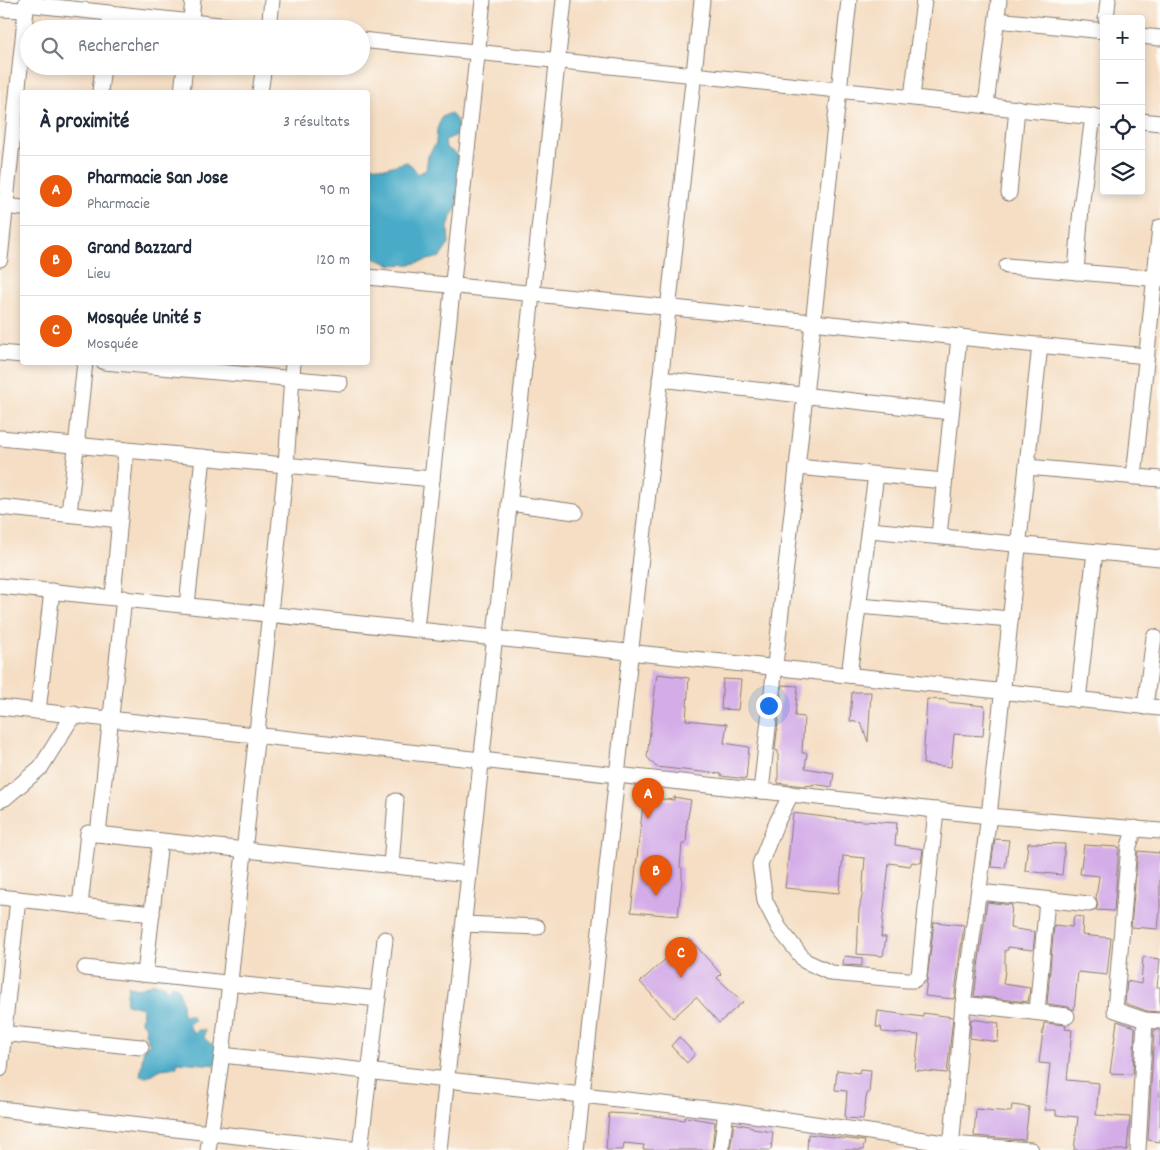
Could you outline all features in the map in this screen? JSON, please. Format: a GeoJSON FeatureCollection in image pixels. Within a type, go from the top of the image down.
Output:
{"type":"FeatureCollection","features":[{"type":"Feature","properties":{"kind":"street"},"geometry":{"type":"LineString","coordinates":[[191,20],[193,0]]}},
{"type":"Feature","properties":{"kind":"street"},"geometry":{"type":"LineString","coordinates":[[270,20],[272,0]]}},
{"type":"Feature","properties":{"kind":"street"},"geometry":{"type":"LineString","coordinates":[[416,629],[483,0]]}},
{"type":"Feature","properties":{"kind":"street"},"geometry":{"type":"LineString","coordinates":[[439,1150],[564,0]]}},
{"type":"Feature","properties":{"kind":"street"},"geometry":{"type":"LineString","coordinates":[[576,1150],[702,0]]}},
{"type":"Feature","properties":{"kind":"street"},"geometry":{"type":"LineString","coordinates":[[761,791],[849,0]]}},
{"type":"Feature","properties":{"kind":"street"},"geometry":{"type":"LineString","coordinates":[[912,97],[924,0]]}},
{"type":"Feature","properties":{"kind":"street"},"geometry":{"type":"LineString","coordinates":[[986,105],[999,0]]}},
{"type":"Feature","properties":{"kind":"street"},"geometry":{"type":"LineString","coordinates":[[1106,15],[1108,0]]}},
{"type":"Feature","properties":{"kind":"street"},"geometry":{"type":"LineString","coordinates":[[24,20],[26,5]]}},
{"type":"Feature","properties":{"kind":"street"},"geometry":{"type":"LineString","coordinates":[[0,9],[26,5],[105,20]]}},
{"type":"Feature","properties":{"kind":"street"},"geometry":{"type":"LineString","coordinates":[[997,20],[1100,32]]}},
{"type":"Feature","properties":{"kind":"street"},"geometry":{"type":"LineString","coordinates":[[1145,36],[1160,38]]}},
{"type":"Feature","properties":{"kind":"street"},"geometry":{"type":"LineString","coordinates":[[370,41],[1099,117],[1081,208],[1076,272]]}},
{"type":"Feature","properties":{"kind":"street"},"geometry":{"type":"LineString","coordinates":[[0,259],[4,203],[20,59]]}},
{"type":"Feature","properties":{"kind":"street"},"geometry":{"type":"LineString","coordinates":[[100,90],[102,75]]}},
{"type":"Feature","properties":{"kind":"street"},"geometry":{"type":"LineString","coordinates":[[182,90],[184,75]]}},
{"type":"Feature","properties":{"kind":"street"},"geometry":{"type":"LineString","coordinates":[[260,90],[263,75]]}},
{"type":"Feature","properties":{"kind":"street"},"geometry":{"type":"LineString","coordinates":[[1008,193],[1017,108]]}},
{"type":"Feature","properties":{"kind":"street"},"geometry":{"type":"LineString","coordinates":[[1145,121],[1160,123]]}},
{"type":"Feature","properties":{"kind":"street"},"geometry":{"type":"LineString","coordinates":[[4,203],[20,207]]}},
{"type":"Feature","properties":{"kind":"street"},"geometry":{"type":"LineString","coordinates":[[1134,477],[1146,356],[1157,279],[1160,227]]}},
{"type":"Feature","properties":{"kind":"street"},"geometry":{"type":"LineString","coordinates":[[1007,266],[1157,279]]}},
{"type":"Feature","properties":{"kind":"street"},"geometry":{"type":"LineString","coordinates":[[370,277],[1146,356]]}},
{"type":"Feature","properties":{"kind":"street"},"geometry":{"type":"LineString","coordinates":[[939,536],[959,337]]}},
{"type":"Feature","properties":{"kind":"street"},"geometry":{"type":"LineString","coordinates":[[951,1147],[963,1004],[989,816],[1040,346]]}},
{"type":"Feature","properties":{"kind":"street"},"geometry":{"type":"LineString","coordinates":[[0,353],[20,355]]}},
{"type":"Feature","properties":{"kind":"street"},"geometry":{"type":"LineString","coordinates":[[69,514],[85,365]]}},
{"type":"Feature","properties":{"kind":"street"},"geometry":{"type":"LineString","coordinates":[[135,365],[340,383]]}},
{"type":"Feature","properties":{"kind":"street"},"geometry":{"type":"LineString","coordinates":[[208,1150],[222,1055],[257,735],[286,465],[293,365]]}},
{"type":"Feature","properties":{"kind":"street"},"geometry":{"type":"LineString","coordinates":[[660,378],[951,412]]}},
{"type":"Feature","properties":{"kind":"street"},"geometry":{"type":"LineString","coordinates":[[0,438],[432,479]]}},
{"type":"Feature","properties":{"kind":"street"},"geometry":{"type":"LineString","coordinates":[[98,834],[111,719],[118,598],[120,520],[126,450]]}},
{"type":"Feature","properties":{"kind":"street"},"geometry":{"type":"LineString","coordinates":[[187,605],[203,457]]}},
{"type":"Feature","properties":{"kind":"street"},"geometry":{"type":"LineString","coordinates":[[797,467],[944,482]]}},
{"type":"Feature","properties":{"kind":"street"},"geometry":{"type":"LineString","coordinates":[[1027,467],[1160,480]]}},
{"type":"Feature","properties":{"kind":"street"},"geometry":{"type":"LineString","coordinates":[[849,675],[876,475]]}},
{"type":"Feature","properties":{"kind":"street"},"geometry":{"type":"LineString","coordinates":[[510,503],[575,512]]}},
{"type":"Feature","properties":{"kind":"street"},"geometry":{"type":"LineString","coordinates":[[0,507],[120,520]]}},
{"type":"Feature","properties":{"kind":"street"},"geometry":{"type":"LineString","coordinates":[[870,530],[1160,558]]}},
{"type":"Feature","properties":{"kind":"street"},"geometry":{"type":"LineString","coordinates":[[1078,700],[1095,552]]}},
{"type":"Feature","properties":{"kind":"street"},"geometry":{"type":"LineString","coordinates":[[0,586],[1153,708],[1154,637]]}},
{"type":"Feature","properties":{"kind":"street"},"geometry":{"type":"LineString","coordinates":[[38,711],[52,591]]}},
{"type":"Feature","properties":{"kind":"street"},"geometry":{"type":"LineString","coordinates":[[859,606],[1010,619]]}},
{"type":"Feature","properties":{"kind":"street"},"geometry":{"type":"LineString","coordinates":[[0,707],[989,816],[1160,831]]}},
{"type":"Feature","properties":{"kind":"street"},"geometry":{"type":"LineString","coordinates":[[0,800],[41,767],[74,714]]}},
{"type":"Feature","properties":{"kind":"street"},"geometry":{"type":"LineString","coordinates":[[790,794],[760,864],[765,901],[779,928],[805,961],[831,973],[907,980],[914,980],[919,976],[936,810]]}},
{"type":"Feature","properties":{"kind":"street"},"geometry":{"type":"LineString","coordinates":[[391,866],[396,801]]}},
{"type":"Feature","properties":{"kind":"street"},"geometry":{"type":"LineString","coordinates":[[1135,828],[1130,846],[1115,1010],[1153,1020],[1138,1150]]}},
{"type":"Feature","properties":{"kind":"street"},"geometry":{"type":"LineString","coordinates":[[80,906],[88,833],[469,874]]}},
{"type":"Feature","properties":{"kind":"street"},"geometry":{"type":"LineString","coordinates":[[145,974],[160,841]]}},
{"type":"Feature","properties":{"kind":"street"},"geometry":{"type":"LineString","coordinates":[[978,892],[1089,904]]}},
{"type":"Feature","properties":{"kind":"street"},"geometry":{"type":"LineString","coordinates":[[0,897],[152,914]]}},
{"type":"Feature","properties":{"kind":"street"},"geometry":{"type":"LineString","coordinates":[[0,1069],[2,1033],[18,899]]}},
{"type":"Feature","properties":{"kind":"street"},"geometry":{"type":"LineString","coordinates":[[1037,1012],[1047,900]]}},
{"type":"Feature","properties":{"kind":"street"},"geometry":{"type":"LineString","coordinates":[[464,924],[537,927]]}},
{"type":"Feature","properties":{"kind":"street"},"geometry":{"type":"LineString","coordinates":[[0,1109],[360,1150],[385,939]]}},
{"type":"Feature","properties":{"kind":"street"},"geometry":{"type":"LineString","coordinates":[[85,968],[378,999]]}},
{"type":"Feature","properties":{"kind":"street"},"geometry":{"type":"LineString","coordinates":[[963,1004],[1068,1016]]}},
{"type":"Feature","properties":{"kind":"street"},"geometry":{"type":"LineString","coordinates":[[2,1033],[141,1047]]}},
{"type":"Feature","properties":{"kind":"street"},"geometry":{"type":"LineString","coordinates":[[222,1055],[726,1111],[951,1147],[1031,1150]]}},
{"type":"Feature","properties":{"kind":"street"},"geometry":{"type":"LineString","coordinates":[[721,1150],[726,1111]]}},
{"type":"Feature","properties":{"kind":"water"},"geometry":{"type":"Polygon","coordinates":[[[450,113],[457,122],[458,128],[457,135],[445,140],[446,148],[457,154],[458,206],[451,216],[448,228],[449,244],[440,257],[412,264],[392,265],[370,257],[370,165],[385,168],[407,162],[418,174],[426,170],[428,156],[436,143],[437,129],[442,117],[450,113]]]}},
{"type":"Feature","properties":{"kind":"water"},"geometry":{"type":"Polygon","coordinates":[[[154,983],[163,985],[168,990],[172,985],[176,986],[181,996],[183,1015],[191,1015],[194,1020],[188,1025],[194,1033],[197,1030],[205,1030],[204,1038],[211,1044],[218,1045],[218,1065],[177,1062],[177,1067],[161,1069],[147,1077],[140,1076],[144,1047],[150,1044],[145,1034],[146,1026],[141,1022],[142,1008],[126,1004],[128,985],[136,989],[154,983]]]}},
{"type":"Feature","properties":{"kind":"building"},"geometry":{"type":"Polygon","coordinates":[[[657,674],[689,678],[686,720],[727,724],[724,743],[749,747],[746,779],[721,776],[721,774],[656,767],[647,757],[657,674]]]}},
{"type":"Feature","properties":{"kind":"building"},"geometry":{"type":"Polygon","coordinates":[[[723,679],[741,680],[738,710],[721,709],[723,679]]]}},
{"type":"Feature","properties":{"kind":"building"},"geometry":{"type":"Polygon","coordinates":[[[782,685],[798,686],[795,716],[804,717],[802,753],[807,753],[805,768],[834,773],[832,787],[813,784],[804,786],[778,783],[778,751],[775,750],[782,685]]]}},
{"type":"Feature","properties":{"kind":"building"},"geometry":{"type":"Polygon","coordinates":[[[852,692],[871,692],[868,742],[861,723],[850,721],[852,692]]]}},
{"type":"Feature","properties":{"kind":"building"},"geometry":{"type":"Polygon","coordinates":[[[927,699],[985,706],[983,736],[954,734],[951,767],[923,764],[927,699]]]}},
{"type":"Feature","properties":{"kind":"building"},"geometry":{"type":"Polygon","coordinates":[[[674,797],[691,800],[686,828],[686,844],[682,844],[680,867],[682,868],[682,880],[678,916],[631,912],[643,804],[651,798],[674,800],[674,797]]]}},
{"type":"Feature","properties":{"kind":"building"},"geometry":{"type":"Polygon","coordinates":[[[793,813],[848,820],[897,823],[895,845],[923,849],[921,863],[912,862],[910,866],[889,863],[881,937],[886,937],[883,956],[857,954],[859,910],[865,858],[843,856],[839,893],[785,888],[793,813]]]}},
{"type":"Feature","properties":{"kind":"building"},"geometry":{"type":"Polygon","coordinates":[[[995,839],[1009,840],[1005,868],[991,867],[995,839]]]}},
{"type":"Feature","properties":{"kind":"building"},"geometry":{"type":"Polygon","coordinates":[[[1028,843],[1065,844],[1062,875],[1025,871],[1028,843]]]}},
{"type":"Feature","properties":{"kind":"building"},"geometry":{"type":"Polygon","coordinates":[[[1084,845],[1119,847],[1114,911],[1096,910],[1098,905],[1096,898],[1099,876],[1080,874],[1084,845]]]}},
{"type":"Feature","properties":{"kind":"building"},"geometry":{"type":"Polygon","coordinates":[[[1138,851],[1160,853],[1158,929],[1131,927],[1138,851]]]}},
{"type":"Feature","properties":{"kind":"building"},"geometry":{"type":"Polygon","coordinates":[[[987,902],[1012,905],[1010,928],[1035,932],[1033,950],[1008,947],[1008,950],[1005,950],[1003,984],[1030,988],[1028,1002],[974,996],[987,902]]]}},
{"type":"Feature","properties":{"kind":"building"},"geometry":{"type":"Polygon","coordinates":[[[1074,916],[1083,917],[1082,935],[1111,938],[1107,975],[1078,972],[1074,1010],[1068,1007],[1047,1004],[1054,925],[1072,927],[1074,916]]]}},
{"type":"Feature","properties":{"kind":"building"},"geometry":{"type":"Polygon","coordinates":[[[934,922],[964,925],[954,999],[925,996],[934,922]]]}},
{"type":"Feature","properties":{"kind":"building"},"geometry":{"type":"Polygon","coordinates":[[[689,938],[721,974],[717,978],[743,1002],[719,1023],[696,997],[673,1018],[640,982],[689,938]]]}},
{"type":"Feature","properties":{"kind":"building"},"geometry":{"type":"Polygon","coordinates":[[[844,956],[862,958],[862,966],[843,965],[844,956]]]}},
{"type":"Feature","properties":{"kind":"building"},"geometry":{"type":"Polygon","coordinates":[[[1143,957],[1160,959],[1157,987],[1160,987],[1160,1012],[1147,1011],[1125,1003],[1127,981],[1141,984],[1143,957]]]}},
{"type":"Feature","properties":{"kind":"building"},"geometry":{"type":"Polygon","coordinates":[[[878,1011],[923,1017],[923,1013],[953,1017],[947,1073],[915,1070],[919,1035],[882,1032],[881,1027],[876,1027],[878,1011]]]}},
{"type":"Feature","properties":{"kind":"building"},"geometry":{"type":"Polygon","coordinates":[[[971,1019],[999,1023],[998,1042],[970,1038],[971,1019]]]}},
{"type":"Feature","properties":{"kind":"building"},"geometry":{"type":"Polygon","coordinates":[[[1117,1021],[1135,1027],[1133,1074],[1110,1073],[1117,1021]]]}},
{"type":"Feature","properties":{"kind":"building"},"geometry":{"type":"Polygon","coordinates":[[[1044,1023],[1066,1025],[1065,1029],[1072,1030],[1067,1080],[1099,1083],[1096,1115],[1130,1117],[1127,1150],[1074,1150],[1078,1117],[1056,1115],[1056,1110],[1045,1110],[1050,1064],[1039,1063],[1044,1023]]]}},
{"type":"Feature","properties":{"kind":"building"},"geometry":{"type":"Polygon","coordinates":[[[1154,1030],[1160,1030],[1160,1142],[1148,1140],[1154,1030]]]}},
{"type":"Feature","properties":{"kind":"building"},"geometry":{"type":"Polygon","coordinates":[[[679,1037],[695,1054],[687,1063],[671,1046],[679,1037]]]}},
{"type":"Feature","properties":{"kind":"building"},"geometry":{"type":"Polygon","coordinates":[[[860,1069],[871,1070],[869,1093],[867,1093],[863,1119],[845,1118],[847,1091],[835,1090],[837,1070],[859,1073],[860,1069]]]}},
{"type":"Feature","properties":{"kind":"building"},"geometry":{"type":"Polygon","coordinates":[[[1012,1105],[1029,1107],[1025,1140],[974,1136],[976,1109],[1011,1112],[1012,1105]]]}},
{"type":"Feature","properties":{"kind":"building"},"geometry":{"type":"Polygon","coordinates":[[[609,1113],[647,1115],[684,1120],[685,1117],[715,1122],[712,1150],[643,1150],[644,1145],[624,1143],[623,1150],[606,1150],[609,1113]]]}},
{"type":"Feature","properties":{"kind":"building"},"geometry":{"type":"Polygon","coordinates":[[[734,1123],[753,1127],[753,1129],[773,1132],[771,1150],[730,1150],[734,1123]]]}},
{"type":"Feature","properties":{"kind":"building"},"geometry":{"type":"Polygon","coordinates":[[[808,1134],[865,1141],[863,1150],[807,1150],[808,1134]]]}},
{"type":"Feature","properties":{"kind":"place","name":"Pharmacie San Jose"},"geometry":{"type":"Point","coordinates":[648,819]}},
{"type":"Feature","properties":{"kind":"place","name":"Grand Bazzard"},"geometry":{"type":"Point","coordinates":[656,896]}},
{"type":"Feature","properties":{"kind":"place","name":"Mosquée Unité 5"},"geometry":{"type":"Point","coordinates":[681,978]}}]}
